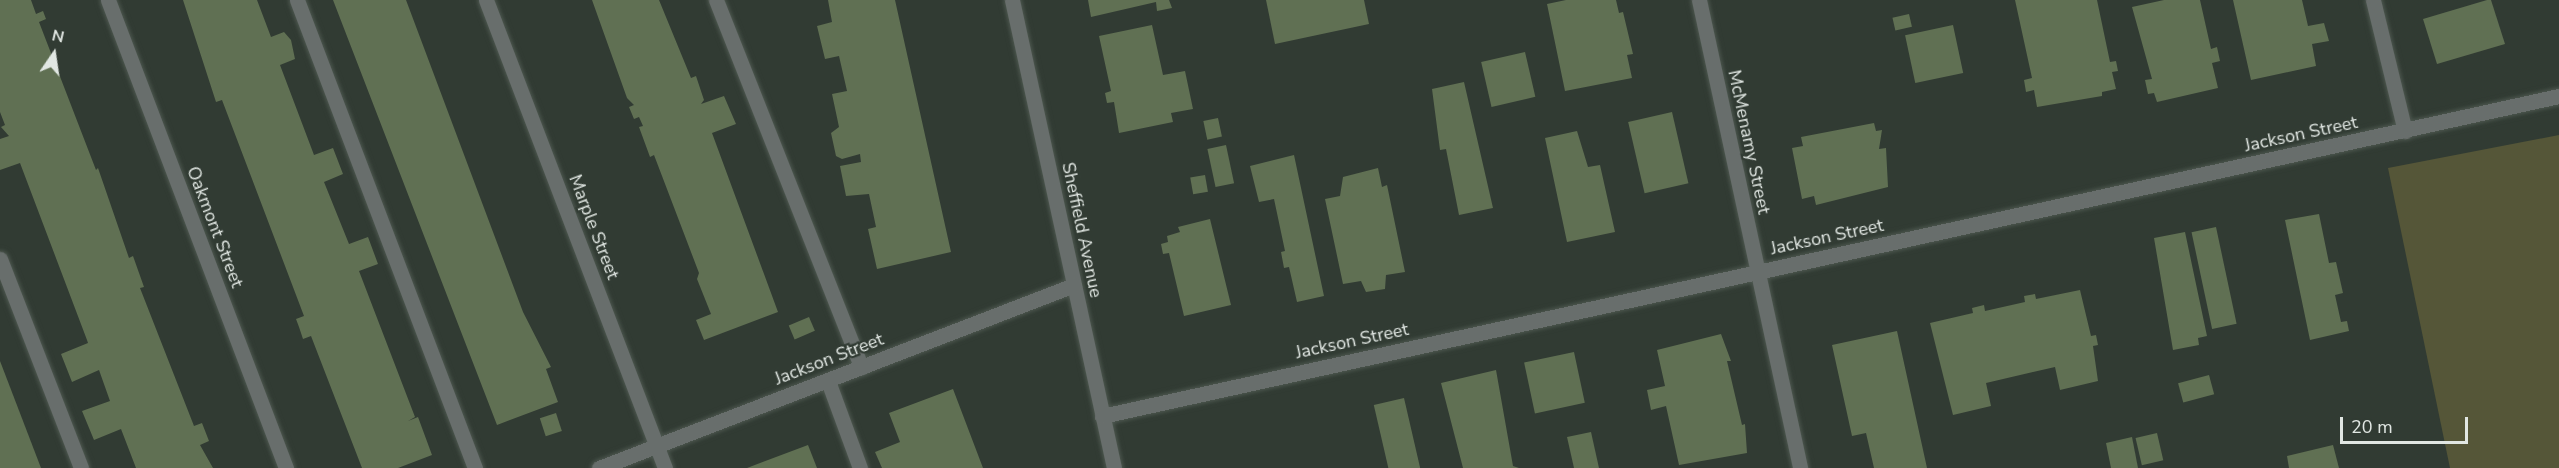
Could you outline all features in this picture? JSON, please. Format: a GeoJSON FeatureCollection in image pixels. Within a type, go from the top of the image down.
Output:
{"type":"FeatureCollection","features":[{"type":"Feature","properties":{"kind":"street","name":"Oakmont Street"},"geometry":{"type":"LineString","coordinates":[[108,0],[286,468]]}},
{"type":"Feature","properties":{"kind":"street"},"geometry":{"type":"LineString","coordinates":[[297,0],[475,468]]}},
{"type":"Feature","properties":{"kind":"street","name":"Marple Street"},"geometry":{"type":"LineString","coordinates":[[486,0],[665,468]]}},
{"type":"Feature","properties":{"kind":"street"},"geometry":{"type":"LineString","coordinates":[[716,0],[861,367]]}},
{"type":"Feature","properties":{"kind":"street","name":"Sheffield Avenue"},"geometry":{"type":"LineString","coordinates":[[1012,0],[1114,468]]}},
{"type":"Feature","properties":{"kind":"street","name":"McMenamy Street"},"geometry":{"type":"LineString","coordinates":[[1699,0],[1800,468]]}},
{"type":"Feature","properties":{"kind":"street"},"geometry":{"type":"LineString","coordinates":[[2373,0],[2405,131]]}},
{"type":"Feature","properties":{"kind":"street","name":"Jackson Street"},"geometry":{"type":"LineString","coordinates":[[1102,416],[2559,96]]}},
{"type":"Feature","properties":{"kind":"street"},"geometry":{"type":"LineString","coordinates":[[0,259],[81,468]]}},
{"type":"Feature","properties":{"kind":"street","name":"Jackson Street"},"geometry":{"type":"LineString","coordinates":[[599,468],[1074,285]]}},
{"type":"Feature","properties":{"kind":"street"},"geometry":{"type":"LineString","coordinates":[[828,381],[860,468]]}},
{"type":"Feature","properties":{"kind":"green space"},"geometry":{"type":"Polygon","coordinates":[[[2559,135],[2559,468],[2450,468],[2388,168],[2559,135]]]}},
{"type":"Feature","properties":{"kind":"building"},"geometry":{"type":"Polygon","coordinates":[[[0,0],[31,0],[36,14],[43,11],[46,19],[39,22],[96,170],[98,168],[129,258],[133,256],[144,287],[140,288],[194,426],[202,423],[209,441],[200,445],[213,468],[136,468],[121,429],[94,440],[82,411],[110,401],[99,370],[72,382],[61,354],[88,343],[87,340],[20,163],[0,170],[0,139],[9,136],[1,127],[5,125],[0,112],[0,0]]]}},
{"type":"Feature","properties":{"kind":"building"},"geometry":{"type":"Polygon","coordinates":[[[183,0],[257,0],[271,37],[284,32],[291,40],[295,59],[280,65],[314,155],[333,148],[343,174],[324,182],[349,244],[368,237],[378,264],[359,271],[415,417],[408,421],[418,417],[432,455],[398,468],[362,468],[311,336],[303,339],[296,319],[304,316],[222,100],[216,102],[183,0]]]}},
{"type":"Feature","properties":{"kind":"building"},"geometry":{"type":"Polygon","coordinates":[[[333,0],[406,0],[523,312],[551,367],[546,369],[558,402],[497,425],[333,0]]]}},
{"type":"Feature","properties":{"kind":"building"},"geometry":{"type":"Polygon","coordinates":[[[592,0],[659,0],[691,78],[696,76],[704,100],[701,104],[724,96],[736,124],[712,133],[778,312],[704,340],[696,320],[711,314],[697,279],[699,273],[654,155],[650,157],[639,127],[643,126],[639,117],[634,119],[629,107],[634,105],[627,98],[592,0]]]}},
{"type":"Feature","properties":{"kind":"building"},"geometry":{"type":"Polygon","coordinates":[[[828,0],[895,0],[951,252],[877,269],[868,229],[876,227],[869,194],[846,196],[840,166],[861,162],[860,154],[842,159],[836,156],[831,133],[839,127],[832,94],[847,91],[839,56],[825,59],[817,26],[832,22],[828,0]]]}},
{"type":"Feature","properties":{"kind":"building"},"geometry":{"type":"Polygon","coordinates":[[[1088,0],[1169,0],[1172,8],[1157,11],[1156,2],[1091,17],[1088,0]]]}},
{"type":"Feature","properties":{"kind":"building"},"geometry":{"type":"Polygon","coordinates":[[[1266,0],[1364,0],[1369,24],[1275,44],[1266,0]]]}},
{"type":"Feature","properties":{"kind":"building"},"geometry":{"type":"Polygon","coordinates":[[[1566,0],[1616,0],[1619,13],[1623,12],[1633,54],[1627,55],[1632,78],[1565,91],[1547,4],[1566,0]]]}},
{"type":"Feature","properties":{"kind":"building"},"geometry":{"type":"Polygon","coordinates":[[[2015,0],[2097,0],[2110,62],[2116,61],[2118,71],[2112,72],[2116,89],[2102,92],[2102,96],[2037,107],[2034,90],[2026,92],[2024,80],[2032,78],[2015,0]]]}},
{"type":"Feature","properties":{"kind":"building"},"geometry":{"type":"Polygon","coordinates":[[[2164,0],[2200,0],[2211,49],[2217,47],[2220,61],[2212,63],[2218,88],[2157,102],[2154,93],[2148,94],[2145,80],[2152,79],[2132,7],[2164,0]]]}},
{"type":"Feature","properties":{"kind":"building"},"geometry":{"type":"Polygon","coordinates":[[[2233,0],[2302,0],[2308,26],[2324,23],[2329,41],[2312,44],[2316,66],[2251,80],[2233,0]]]}},
{"type":"Feature","properties":{"kind":"building"},"geometry":{"type":"Polygon","coordinates":[[[2491,0],[2505,44],[2437,64],[2423,19],[2491,0]]]}},
{"type":"Feature","properties":{"kind":"building"},"geometry":{"type":"Polygon","coordinates":[[[1909,14],[1912,27],[1895,30],[1892,18],[1909,14]]]}},
{"type":"Feature","properties":{"kind":"building"},"geometry":{"type":"Polygon","coordinates":[[[1152,25],[1163,75],[1185,71],[1193,109],[1171,113],[1173,122],[1119,133],[1114,102],[1107,103],[1105,93],[1111,91],[1099,36],[1152,25]]]}},
{"type":"Feature","properties":{"kind":"building"},"geometry":{"type":"Polygon","coordinates":[[[1953,25],[1963,73],[1915,83],[1905,35],[1953,25]]]}},
{"type":"Feature","properties":{"kind":"building"},"geometry":{"type":"Polygon","coordinates":[[[1525,52],[1535,97],[1492,107],[1481,62],[1525,52]]]}},
{"type":"Feature","properties":{"kind":"building"},"geometry":{"type":"Polygon","coordinates":[[[1464,82],[1493,208],[1459,215],[1446,149],[1440,150],[1432,89],[1464,82]]]}},
{"type":"Feature","properties":{"kind":"building"},"geometry":{"type":"Polygon","coordinates":[[[1672,112],[1688,183],[1645,193],[1628,122],[1672,112]]]}},
{"type":"Feature","properties":{"kind":"building"},"geometry":{"type":"Polygon","coordinates":[[[1218,118],[1222,137],[1207,140],[1203,121],[1218,118]]]}},
{"type":"Feature","properties":{"kind":"building"},"geometry":{"type":"Polygon","coordinates":[[[1874,123],[1876,131],[1882,130],[1879,149],[1886,148],[1888,187],[1816,205],[1814,196],[1802,199],[1792,148],[1803,146],[1801,137],[1874,123]]]}},
{"type":"Feature","properties":{"kind":"building"},"geometry":{"type":"Polygon","coordinates":[[[1577,131],[1588,167],[1600,165],[1615,232],[1567,242],[1545,138],[1577,131]]]}},
{"type":"Feature","properties":{"kind":"building"},"geometry":{"type":"Polygon","coordinates":[[[1226,145],[1234,183],[1216,187],[1207,149],[1226,145]]]}},
{"type":"Feature","properties":{"kind":"building"},"geometry":{"type":"Polygon","coordinates":[[[1294,155],[1324,296],[1297,302],[1289,267],[1284,268],[1281,252],[1285,251],[1274,199],[1259,202],[1250,166],[1294,155]]]}},
{"type":"Feature","properties":{"kind":"building"},"geometry":{"type":"Polygon","coordinates":[[[1378,168],[1382,187],[1387,185],[1405,272],[1386,275],[1385,289],[1366,292],[1361,281],[1343,284],[1325,199],[1340,196],[1343,177],[1378,168]]]}},
{"type":"Feature","properties":{"kind":"building"},"geometry":{"type":"Polygon","coordinates":[[[1205,175],[1208,192],[1193,194],[1190,178],[1205,175]]]}},
{"type":"Feature","properties":{"kind":"building"},"geometry":{"type":"Polygon","coordinates":[[[2319,214],[2329,263],[2336,262],[2343,293],[2335,295],[2341,322],[2347,321],[2349,331],[2310,340],[2285,220],[2319,214]]]}},
{"type":"Feature","properties":{"kind":"building"},"geometry":{"type":"Polygon","coordinates":[[[1210,219],[1231,305],[1184,316],[1169,253],[1163,254],[1161,244],[1168,242],[1167,236],[1180,232],[1178,227],[1210,219]]]}},
{"type":"Feature","properties":{"kind":"building"},"geometry":{"type":"Polygon","coordinates":[[[2216,227],[2237,324],[2212,329],[2192,232],[2216,227]]]}},
{"type":"Feature","properties":{"kind":"building"},"geometry":{"type":"Polygon","coordinates":[[[2185,232],[2207,336],[2198,338],[2199,345],[2173,350],[2154,238],[2185,232]]]}},
{"type":"Feature","properties":{"kind":"building"},"geometry":{"type":"Polygon","coordinates":[[[2080,290],[2091,336],[2096,335],[2098,345],[2093,346],[2098,381],[2060,390],[2055,367],[1986,383],[1991,406],[1953,415],[1930,323],[1973,313],[1972,308],[1984,305],[1985,311],[2025,302],[2024,296],[2035,294],[2036,299],[2080,290]]]}},
{"type":"Feature","properties":{"kind":"building"},"geometry":{"type":"Polygon","coordinates":[[[809,317],[815,331],[795,339],[789,326],[809,317]]]}},
{"type":"Feature","properties":{"kind":"building"},"geometry":{"type":"Polygon","coordinates":[[[1897,331],[1927,468],[1874,468],[1866,433],[1852,436],[1832,345],[1897,331]]]}},
{"type":"Feature","properties":{"kind":"building"},"geometry":{"type":"Polygon","coordinates":[[[1721,334],[1731,361],[1727,361],[1742,425],[1745,424],[1747,453],[1679,465],[1666,406],[1651,410],[1647,390],[1665,386],[1657,350],[1721,334]]]}},
{"type":"Feature","properties":{"kind":"building"},"geometry":{"type":"Polygon","coordinates":[[[1574,352],[1585,403],[1535,413],[1524,363],[1574,352]]]}},
{"type":"Feature","properties":{"kind":"building"},"geometry":{"type":"Polygon","coordinates":[[[0,361],[41,468],[0,468],[0,361]]]}},
{"type":"Feature","properties":{"kind":"building"},"geometry":{"type":"Polygon","coordinates":[[[1496,370],[1513,466],[1519,468],[1463,468],[1441,383],[1496,370]]]}},
{"type":"Feature","properties":{"kind":"building"},"geometry":{"type":"Polygon","coordinates":[[[2209,375],[2214,394],[2183,403],[2178,383],[2209,375]]]}},
{"type":"Feature","properties":{"kind":"building"},"geometry":{"type":"Polygon","coordinates":[[[953,389],[983,468],[882,468],[875,452],[900,442],[889,413],[953,389]]]}},
{"type":"Feature","properties":{"kind":"building"},"geometry":{"type":"Polygon","coordinates":[[[1404,398],[1420,468],[1388,468],[1374,405],[1404,398]]]}},
{"type":"Feature","properties":{"kind":"building"},"geometry":{"type":"Polygon","coordinates":[[[556,413],[562,431],[546,436],[540,418],[556,413]]]}},
{"type":"Feature","properties":{"kind":"building"},"geometry":{"type":"Polygon","coordinates":[[[1591,432],[1599,468],[1574,468],[1567,437],[1591,432]]]}},
{"type":"Feature","properties":{"kind":"building"},"geometry":{"type":"Polygon","coordinates":[[[2157,433],[2163,460],[2142,465],[2136,438],[2157,433]]]}},
{"type":"Feature","properties":{"kind":"building"},"geometry":{"type":"Polygon","coordinates":[[[2132,437],[2138,468],[2111,468],[2106,443],[2132,437]]]}},
{"type":"Feature","properties":{"kind":"building"},"geometry":{"type":"Polygon","coordinates":[[[808,445],[817,468],[747,468],[808,445]]]}},
{"type":"Feature","properties":{"kind":"building"},"geometry":{"type":"Polygon","coordinates":[[[2333,445],[2339,468],[2289,468],[2287,456],[2333,445]]]}}]}
